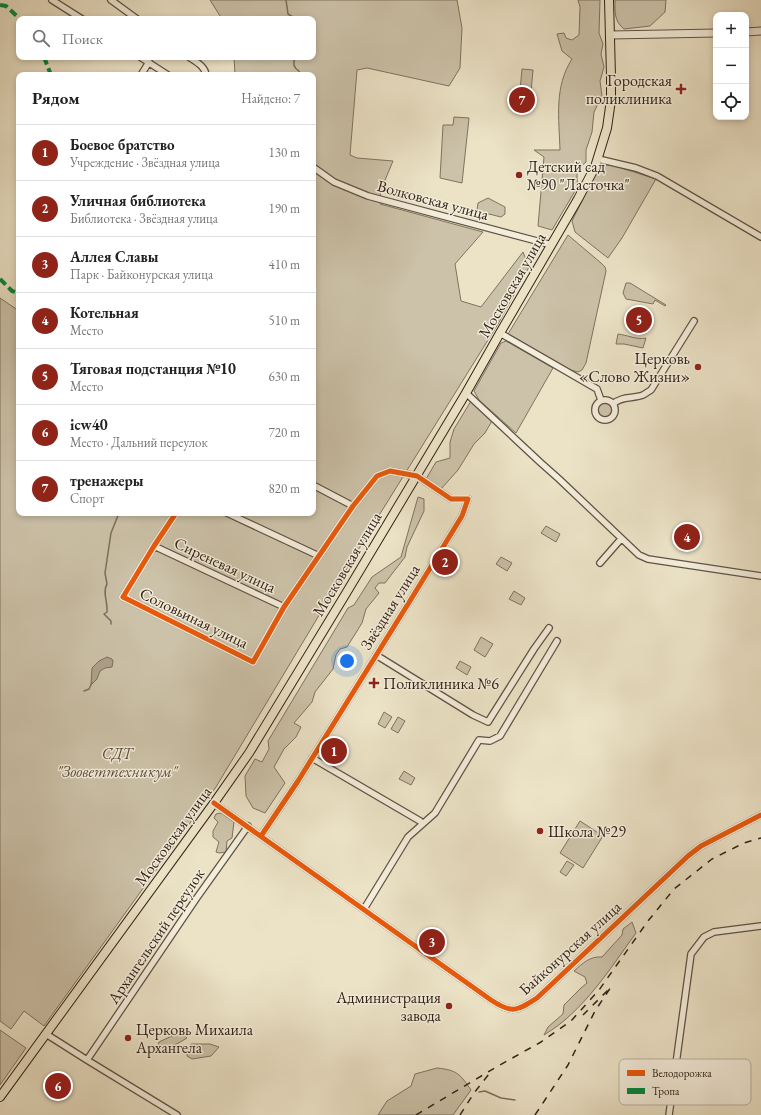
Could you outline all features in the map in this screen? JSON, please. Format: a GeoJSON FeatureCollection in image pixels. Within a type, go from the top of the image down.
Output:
{"type":"FeatureCollection","features":[{"type":"Feature","properties":{"kind":"main road","name":"Московская улица"},"geometry":{"type":"LineString","coordinates":[[0,1097],[214,803],[250,751],[466,393],[578,199],[598,159],[607,128],[610,100],[609,0]]}},
{"type":"Feature","properties":{"kind":"street"},"geometry":{"type":"LineString","coordinates":[[52,0],[77,16]]}},
{"type":"Feature","properties":{"kind":"street"},"geometry":{"type":"LineString","coordinates":[[111,0],[133,16]]}},
{"type":"Feature","properties":{"kind":"street"},"geometry":{"type":"LineString","coordinates":[[749,32],[761,31]]}},
{"type":"Feature","properties":{"kind":"street"},"geometry":{"type":"LineString","coordinates":[[610,35],[713,33]]}},
{"type":"Feature","properties":{"kind":"street"},"geometry":{"type":"LineString","coordinates":[[145,60],[164,72]]}},
{"type":"Feature","properties":{"kind":"street"},"geometry":{"type":"LineString","coordinates":[[193,60],[203,67],[206,72]]}},
{"type":"Feature","properties":{"kind":"street"},"geometry":{"type":"LineString","coordinates":[[143,72],[149,62]]}},
{"type":"Feature","properties":{"kind":"street"},"geometry":{"type":"LineString","coordinates":[[598,159],[636,168],[657,176],[761,237]]}},
{"type":"Feature","properties":{"kind":"street","name":"Волковская улица"},"geometry":{"type":"LineString","coordinates":[[316,169],[334,182],[368,196],[552,245]]}},
{"type":"Feature","properties":{"kind":"street"},"geometry":{"type":"LineString","coordinates":[[613,404],[628,397],[643,395],[651,390],[694,321]]}},
{"type":"Feature","properties":{"kind":"street"},"geometry":{"type":"LineString","coordinates":[[500,332],[596,389],[601,400]]}},
{"type":"Feature","properties":{"kind":"street"},"geometry":{"type":"LineString","coordinates":[[466,393],[639,555],[648,559],[761,576]]}},
{"type":"Feature","properties":{"kind":"street"},"geometry":{"type":"LineString","coordinates":[[601,400],[609,401],[613,404],[615,412],[613,417],[606,421],[600,420],[596,416],[594,408],[601,400]]}},
{"type":"Feature","properties":{"kind":"street"},"geometry":{"type":"LineString","coordinates":[[284,607],[353,506],[377,476],[390,471],[416,476]]}},
{"type":"Feature","properties":{"kind":"street","name":"Звёздная улица"},"geometry":{"type":"LineString","coordinates":[[261,836],[312,758],[462,516],[468,499],[451,499],[416,476]]}},
{"type":"Feature","properties":{"kind":"street"},"geometry":{"type":"LineString","coordinates":[[316,487],[353,506]]}},
{"type":"Feature","properties":{"kind":"street"},"geometry":{"type":"LineString","coordinates":[[154,546],[174,516]]}},
{"type":"Feature","properties":{"kind":"street"},"geometry":{"type":"LineString","coordinates":[[233,516],[319,556]]}},
{"type":"Feature","properties":{"kind":"street"},"geometry":{"type":"LineString","coordinates":[[600,563],[621,539]]}},
{"type":"Feature","properties":{"kind":"street","name":"Соловьиная улица"},"geometry":{"type":"LineString","coordinates":[[154,546],[123,597],[254,662],[284,607]]}},
{"type":"Feature","properties":{"kind":"street","name":"Сиреневая улица"},"geometry":{"type":"LineString","coordinates":[[154,546],[284,607]]}},
{"type":"Feature","properties":{"kind":"street"},"geometry":{"type":"LineString","coordinates":[[376,655],[488,722],[534,649],[550,628]]}},
{"type":"Feature","properties":{"kind":"street"},"geometry":{"type":"LineString","coordinates":[[364,909],[408,837],[435,813],[479,740],[490,741],[500,736],[557,641]]}},
{"type":"Feature","properties":{"kind":"street"},"geometry":{"type":"LineString","coordinates":[[312,758],[420,821]]}},
{"type":"Feature","properties":{"kind":"street","name":"Байконурская улица"},"geometry":{"type":"LineString","coordinates":[[214,803],[502,1008],[515,1010],[522,1008],[537,998],[688,856],[701,846],[761,815]]}},
{"type":"Feature","properties":{"kind":"street","name":"Архангельский переулок"},"geometry":{"type":"LineString","coordinates":[[87,1060],[196,899],[248,826]]}},
{"type":"Feature","properties":{"kind":"street"},"geometry":{"type":"LineString","coordinates":[[677,1059],[691,954],[704,937],[714,932],[761,926]]}},
{"type":"Feature","properties":{"kind":"street"},"geometry":{"type":"LineString","coordinates":[[46,1034],[174,1114]]}},
{"type":"Feature","properties":{"kind":"street"},"geometry":{"type":"LineString","coordinates":[[669,1115],[670,1105]]}},
{"type":"Feature","properties":{"kind":"green space","name":"СДТ \"Зооветтехникум\""},"geometry":{"type":"Polygon","coordinates":[[[210,0],[457,0],[462,28],[460,68],[449,86],[367,68],[357,70],[350,155],[357,158],[393,161],[380,192],[380,204],[483,232],[455,264],[461,301],[481,307],[523,252],[529,267],[498,324],[378,517],[216,787],[44,1026],[24,1011],[11,1029],[0,1021],[0,298],[16,309],[16,516],[316,516],[316,72],[235,72],[234,60],[316,60],[316,16],[220,16],[210,0]]]}},
{"type":"Feature","properties":{"kind":"green space"},"geometry":{"type":"Polygon","coordinates":[[[578,0],[600,0],[599,33],[603,44],[601,54],[604,67],[600,81],[602,96],[594,112],[592,132],[586,150],[586,162],[580,167],[578,172],[578,186],[552,230],[538,226],[544,157],[534,150],[560,150],[560,92],[566,70],[572,59],[562,51],[557,34],[564,33],[566,38],[572,40],[579,35],[580,7],[578,0]]]}},
{"type":"Feature","properties":{"kind":"green space"},"geometry":{"type":"Polygon","coordinates":[[[615,0],[666,0],[665,12],[650,26],[624,29],[618,23],[615,12],[615,0]]]}},
{"type":"Feature","properties":{"kind":"green space"},"geometry":{"type":"Polygon","coordinates":[[[522,69],[533,70],[531,92],[520,91],[522,69]]]}},
{"type":"Feature","properties":{"kind":"green space"},"geometry":{"type":"Polygon","coordinates":[[[454,117],[469,118],[462,183],[440,178],[443,125],[453,125],[454,117]]]}},
{"type":"Feature","properties":{"kind":"green space"},"geometry":{"type":"Polygon","coordinates":[[[603,165],[612,165],[656,179],[622,238],[608,258],[575,232],[572,221],[598,169],[603,165]]]}},
{"type":"Feature","properties":{"kind":"green space"},"geometry":{"type":"Polygon","coordinates":[[[488,198],[505,207],[505,214],[501,217],[482,214],[477,210],[478,203],[488,198]]]}},
{"type":"Feature","properties":{"kind":"green space"},"geometry":{"type":"Polygon","coordinates":[[[568,235],[601,263],[605,267],[606,271],[586,363],[582,370],[578,372],[571,370],[508,334],[568,235]]]}},
{"type":"Feature","properties":{"kind":"green space"},"geometry":{"type":"Polygon","coordinates":[[[626,283],[630,283],[666,305],[665,306],[655,300],[653,304],[626,299],[623,293],[626,283]]]}},
{"type":"Feature","properties":{"kind":"green space"},"geometry":{"type":"Polygon","coordinates":[[[618,334],[636,338],[646,338],[643,348],[616,344],[618,334]]]}},
{"type":"Feature","properties":{"kind":"green space"},"geometry":{"type":"Polygon","coordinates":[[[506,341],[553,368],[516,433],[479,400],[474,391],[501,343],[506,341]]]}},
{"type":"Feature","properties":{"kind":"green space"},"geometry":{"type":"Polygon","coordinates":[[[471,401],[492,421],[485,433],[474,444],[458,470],[441,489],[426,479],[436,462],[450,458],[450,442],[454,429],[471,401]]]}},
{"type":"Feature","properties":{"kind":"green space"},"geometry":{"type":"Polygon","coordinates":[[[604,402],[610,404],[612,410],[610,416],[604,418],[598,416],[596,410],[598,404],[604,402]]]}},
{"type":"Feature","properties":{"kind":"green space"},"geometry":{"type":"Polygon","coordinates":[[[418,497],[424,499],[424,511],[407,547],[405,557],[385,583],[379,583],[375,588],[379,593],[366,609],[362,623],[347,647],[340,649],[336,655],[333,669],[315,692],[312,702],[294,723],[301,727],[296,737],[284,749],[274,767],[285,783],[265,813],[253,808],[246,796],[245,776],[255,759],[262,762],[269,749],[268,741],[348,608],[354,605],[372,577],[401,557],[418,497]]]}},
{"type":"Feature","properties":{"kind":"green space"},"geometry":{"type":"Polygon","coordinates":[[[546,526],[560,534],[556,542],[541,533],[546,526]]]}},
{"type":"Feature","properties":{"kind":"green space"},"geometry":{"type":"Polygon","coordinates":[[[501,557],[512,563],[507,571],[496,564],[501,557]]]}},
{"type":"Feature","properties":{"kind":"green space"},"geometry":{"type":"Polygon","coordinates":[[[514,591],[525,598],[521,605],[509,599],[514,591]]]}},
{"type":"Feature","properties":{"kind":"green space"},"geometry":{"type":"Polygon","coordinates":[[[481,637],[493,644],[485,657],[474,650],[481,637]]]}},
{"type":"Feature","properties":{"kind":"green space"},"geometry":{"type":"Polygon","coordinates":[[[460,661],[471,667],[467,675],[456,668],[460,661]]]}},
{"type":"Feature","properties":{"kind":"green space"},"geometry":{"type":"Polygon","coordinates":[[[384,712],[392,717],[385,728],[378,724],[384,712]]]}},
{"type":"Feature","properties":{"kind":"green space"},"geometry":{"type":"Polygon","coordinates":[[[398,717],[405,721],[398,733],[391,729],[398,717]]]}},
{"type":"Feature","properties":{"kind":"green space"},"geometry":{"type":"Polygon","coordinates":[[[404,771],[415,778],[411,785],[399,779],[404,771]]]}},
{"type":"Feature","properties":{"kind":"green space"},"geometry":{"type":"Polygon","coordinates":[[[221,813],[234,822],[232,838],[227,841],[226,852],[219,853],[216,852],[219,842],[213,837],[213,831],[218,822],[214,818],[216,814],[221,813]]]}},
{"type":"Feature","properties":{"kind":"green space"},"geometry":{"type":"Polygon","coordinates":[[[580,821],[603,836],[583,868],[560,853],[580,821]]]}},
{"type":"Feature","properties":{"kind":"green space"},"geometry":{"type":"Polygon","coordinates":[[[567,861],[574,865],[566,876],[560,872],[567,861]]]}},
{"type":"Feature","properties":{"kind":"green space"},"geometry":{"type":"Polygon","coordinates":[[[632,922],[636,933],[606,975],[584,1002],[544,1035],[548,1027],[563,1014],[564,1005],[587,983],[585,977],[574,971],[590,959],[602,957],[622,935],[623,929],[632,922]]]}},
{"type":"Feature","properties":{"kind":"green space"},"geometry":{"type":"Polygon","coordinates":[[[426,929],[446,941],[434,955],[417,943],[426,929]]]}},
{"type":"Feature","properties":{"kind":"green space"},"geometry":{"type":"Polygon","coordinates":[[[0,1030],[26,1048],[0,1085],[0,1030]]]}},
{"type":"Feature","properties":{"kind":"green space"},"geometry":{"type":"Polygon","coordinates":[[[176,1034],[183,1034],[187,1038],[169,1047],[157,1049],[159,1042],[176,1034]]]}},
{"type":"Feature","properties":{"kind":"green space"},"geometry":{"type":"Polygon","coordinates":[[[191,1044],[210,1044],[219,1047],[211,1056],[192,1059],[187,1056],[187,1049],[191,1044]]]}},
{"type":"Feature","properties":{"kind":"green space"},"geometry":{"type":"Polygon","coordinates":[[[437,1068],[454,1072],[464,1080],[471,1090],[453,1115],[378,1115],[387,1101],[411,1086],[415,1074],[437,1068]]]}},
{"type":"Feature","properties":{"kind":"shaded area"},"geometry":{"type":"Polygon","coordinates":[[[107,657],[113,661],[112,667],[105,668],[100,671],[97,679],[91,685],[92,668],[99,661],[107,657]]]}},
{"type":"Feature","properties":{"kind":"waterway"},"geometry":{"type":"LineString","coordinates":[[286,0],[288,14],[291,16]]}},
{"type":"Feature","properties":{"kind":"waterway"},"geometry":{"type":"LineString","coordinates":[[294,60],[294,65],[299,72]]}},
{"type":"Feature","properties":{"kind":"waterway"},"geometry":{"type":"LineString","coordinates":[[111,624],[111,621],[104,614],[107,612],[105,594],[107,584],[105,573],[111,533],[118,516]]}},
{"type":"Feature","properties":{"kind":"waterway"},"geometry":{"type":"LineString","coordinates":[[84,691],[89,689],[92,683]]}},
{"type":"Feature","properties":{"kind":"waterway"},"geometry":{"type":"LineString","coordinates":[[479,1092],[485,1091],[501,1098],[515,1100]]}},
{"type":"Feature","properties":{"kind":"railway"},"geometry":{"type":"LineString","coordinates":[[416,1115],[541,1042],[571,1021],[599,990],[648,921],[674,889],[712,859],[744,843],[761,838]]}},
{"type":"Feature","properties":{"kind":"railway"},"geometry":{"type":"LineString","coordinates":[[535,1115],[568,1065],[595,1011],[611,987],[583,1015]]}},
{"type":"Feature","properties":{"kind":"railway"},"geometry":{"type":"LineString","coordinates":[[460,1115],[474,1093],[489,1074]]}},
{"type":"Feature","properties":{"kind":"marked path"},"geometry":{"type":"LineString","coordinates":[[0,5],[6,6],[17,16]]}},
{"type":"Feature","properties":{"kind":"marked path"},"geometry":{"type":"LineString","coordinates":[[45,60],[50,72]]}},
{"type":"Feature","properties":{"kind":"marked path"},"geometry":{"type":"LineString","coordinates":[[0,279],[12,291],[16,292]]}},
{"type":"Feature","properties":{"kind":"cycle path"},"geometry":{"type":"LineString","coordinates":[[174,516],[123,597],[253,662],[284,607],[353,506],[377,476],[390,471],[417,476],[451,499],[468,499],[462,516],[413,596],[298,781],[261,836]]}},
{"type":"Feature","properties":{"kind":"cycle path"},"geometry":{"type":"LineString","coordinates":[[214,803],[491,1000],[510,1009],[524,1006],[537,998],[688,856],[701,846],[761,815]]}},
{"type":"Feature","properties":{"kind":"place","name":"Городская поликлиника"},"geometry":{"type":"Point","coordinates":[681,89]}},
{"type":"Feature","properties":{"kind":"place","name":"тренажеры"},"geometry":{"type":"Point","coordinates":[522,100]}},
{"type":"Feature","properties":{"kind":"place","name":"Детский сад №90 \"Ласточка\""},"geometry":{"type":"Point","coordinates":[519,175]}},
{"type":"Feature","properties":{"kind":"place","name":"Тяговая подстанция №10"},"geometry":{"type":"Point","coordinates":[639,320]}},
{"type":"Feature","properties":{"kind":"place","name":"Церковь «Слово Жизни»"},"geometry":{"type":"Point","coordinates":[698,367]}},
{"type":"Feature","properties":{"kind":"place","name":"Котельная"},"geometry":{"type":"Point","coordinates":[687,537]}},
{"type":"Feature","properties":{"kind":"place","name":"Уличная библиотека"},"geometry":{"type":"Point","coordinates":[445,562]}},
{"type":"Feature","properties":{"kind":"place","name":"Поликлиника №6"},"geometry":{"type":"Point","coordinates":[374,683]}},
{"type":"Feature","properties":{"kind":"place","name":"Боевое братство"},"geometry":{"type":"Point","coordinates":[334,751]}},
{"type":"Feature","properties":{"kind":"place","name":"Школа №29"},"geometry":{"type":"Point","coordinates":[540,831]}},
{"type":"Feature","properties":{"kind":"place","name":"Аллея Славы"},"geometry":{"type":"Point","coordinates":[432,942]}},
{"type":"Feature","properties":{"kind":"place","name":"Администрация завода"},"geometry":{"type":"Point","coordinates":[449,1006]}},
{"type":"Feature","properties":{"kind":"place","name":"Церковь Михаила Архангела"},"geometry":{"type":"Point","coordinates":[128,1038]}},
{"type":"Feature","properties":{"kind":"place","name":"icw40"},"geometry":{"type":"Point","coordinates":[58,1086]}}]}
